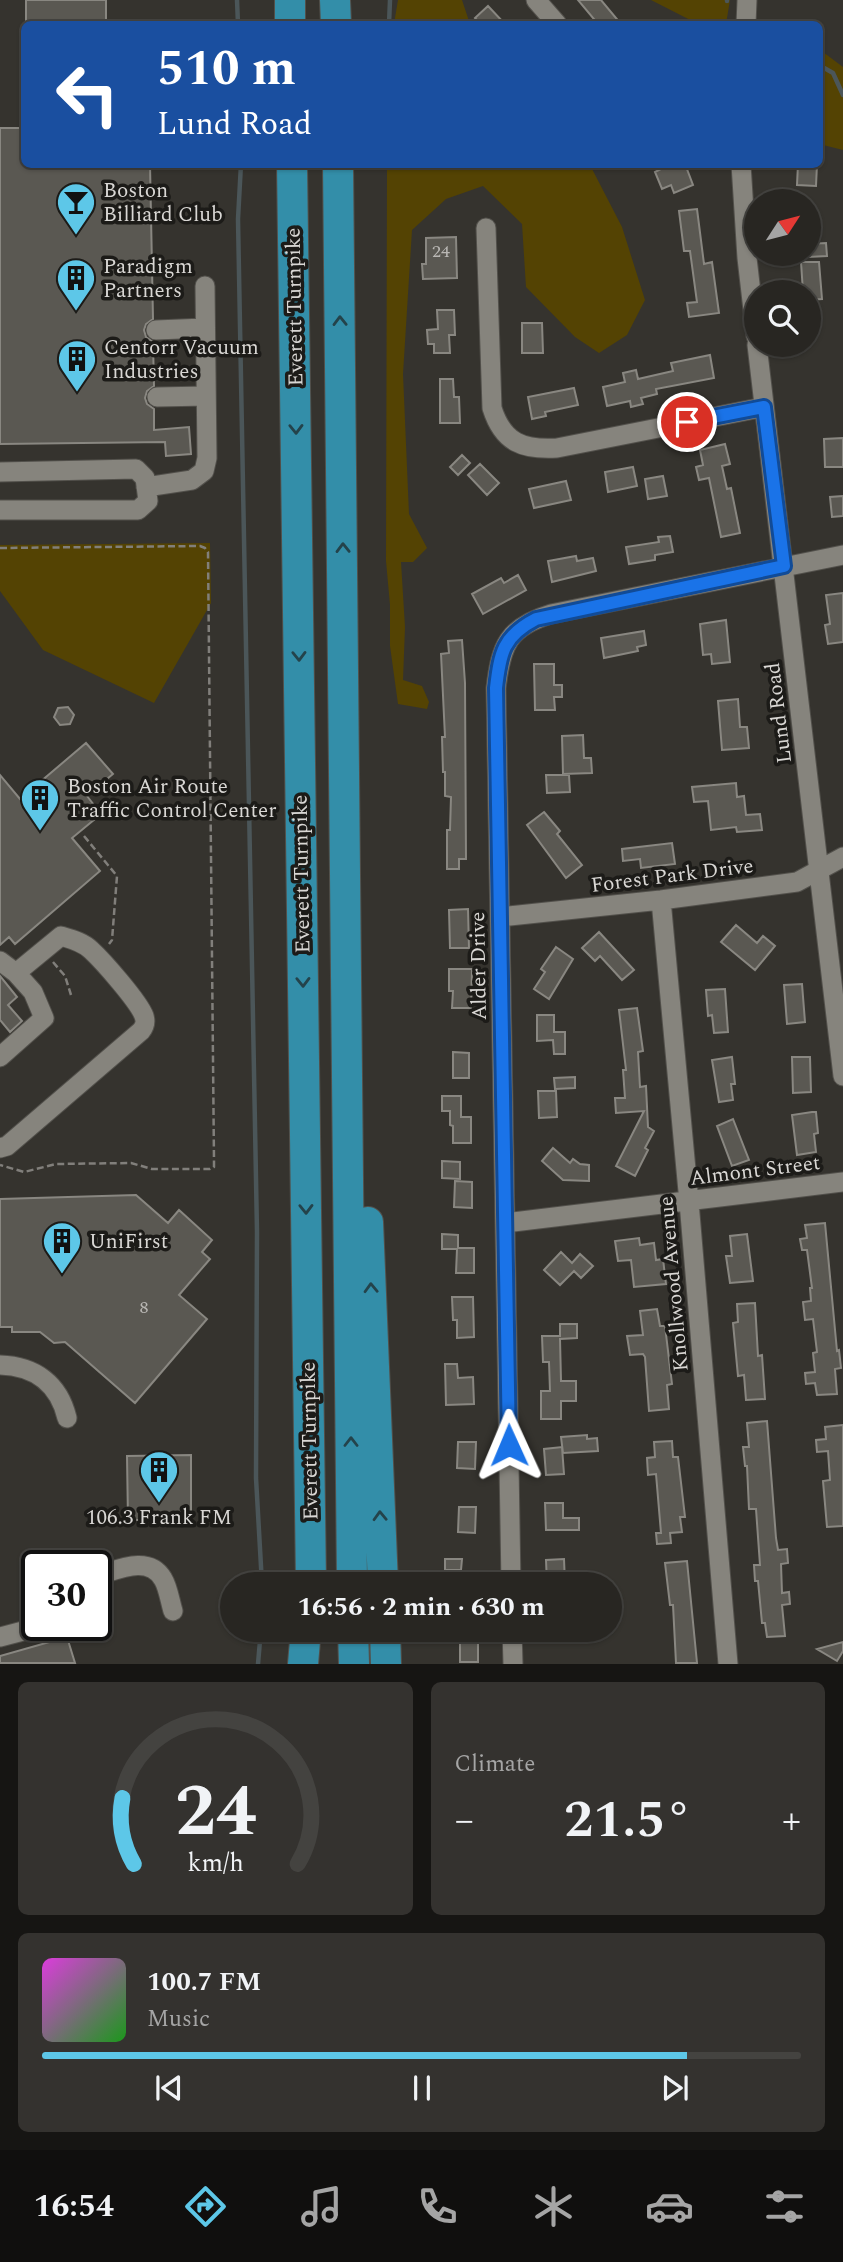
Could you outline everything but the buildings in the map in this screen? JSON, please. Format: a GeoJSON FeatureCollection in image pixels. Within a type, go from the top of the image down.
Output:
{"type":"FeatureCollection","features":[{"type":"Feature","properties":{"kind":"highway"},"geometry":{"type":"LineString","coordinates":[[290,0],[290,21]]}},
{"type":"Feature","properties":{"kind":"highway"},"geometry":{"type":"LineString","coordinates":[[335,0],[336,21]]}},
{"type":"Feature","properties":{"kind":"highway","name":"Everett Turnpike"},"geometry":{"type":"LineString","coordinates":[[292,168],[310,1572]]}},
{"type":"Feature","properties":{"kind":"highway","name":"Everett Turnpike"},"geometry":{"type":"LineString","coordinates":[[338,168],[352,1572]]}},
{"type":"Feature","properties":{"kind":"highway"},"geometry":{"type":"LineString","coordinates":[[344,617],[383,1572]]}},
{"type":"Feature","properties":{"kind":"highway"},"geometry":{"type":"LineString","coordinates":[[303,1664],[305,1642]]}},
{"type":"Feature","properties":{"kind":"highway"},"geometry":{"type":"LineString","coordinates":[[311,1642],[312,1664]]}},
{"type":"Feature","properties":{"kind":"highway"},"geometry":{"type":"LineString","coordinates":[[353,1642],[354,1664]]}},
{"type":"Feature","properties":{"kind":"highway"},"geometry":{"type":"LineString","coordinates":[[385,1642],[386,1664]]}},
{"type":"Feature","properties":{"kind":"street"},"geometry":{"type":"LineString","coordinates":[[536,0],[554,21]]}},
{"type":"Feature","properties":{"kind":"street"},"geometry":{"type":"LineString","coordinates":[[746,21],[747,0]]}},
{"type":"Feature","properties":{"kind":"street"},"geometry":{"type":"LineString","coordinates":[[741,168],[750,280]]}},
{"type":"Feature","properties":{"kind":"street"},"geometry":{"type":"LineString","coordinates":[[486,228],[492,408],[497,424],[508,437],[523,446],[557,448],[764,407]]}},
{"type":"Feature","properties":{"kind":"street"},"geometry":{"type":"LineString","coordinates":[[146,487],[192,480],[204,471],[207,458],[205,286]]}},
{"type":"Feature","properties":{"kind":"street"},"geometry":{"type":"LineString","coordinates":[[156,330],[205,328]]}},
{"type":"Feature","properties":{"kind":"street","name":"Lund Road"},"geometry":{"type":"LineString","coordinates":[[758,357],[840,1016],[843,1076]]}},
{"type":"Feature","properties":{"kind":"street"},"geometry":{"type":"LineString","coordinates":[[157,397],[206,396]]}},
{"type":"Feature","properties":{"kind":"street"},"geometry":{"type":"LineString","coordinates":[[0,472],[136,469],[145,478],[148,501],[138,510],[0,510]]}},
{"type":"Feature","properties":{"kind":"street","name":"Alder Drive"},"geometry":{"type":"LineString","coordinates":[[512,1572],[496,688],[500,657],[509,638],[521,626],[551,614],[843,555]]}},
{"type":"Feature","properties":{"kind":"street","name":"Forest Park Drive"},"geometry":{"type":"LineString","coordinates":[[500,917],[797,882],[843,857]]}},
{"type":"Feature","properties":{"kind":"street","name":"Knollwood Avenue"},"geometry":{"type":"LineString","coordinates":[[661,900],[690,1202],[728,1664]]}},
{"type":"Feature","properties":{"kind":"street"},"geometry":{"type":"LineString","coordinates":[[0,1057],[44,1018],[33,992],[8,967],[61,936],[80,942],[97,957],[142,1011],[145,1026],[7,1146],[0,1148]]}},
{"type":"Feature","properties":{"kind":"street","name":"Almont Street"},"geometry":{"type":"LineString","coordinates":[[505,1223],[843,1182]]}},
{"type":"Feature","properties":{"kind":"street"},"geometry":{"type":"LineString","coordinates":[[0,1365],[27,1368],[50,1384],[64,1404],[67,1418]]}},
{"type":"Feature","properties":{"kind":"street"},"geometry":{"type":"LineString","coordinates":[[112,1571],[135,1565],[151,1567],[163,1578],[173,1611]]}},
{"type":"Feature","properties":{"kind":"street"},"geometry":{"type":"LineString","coordinates":[[0,1637],[21,1632]]}},
{"type":"Feature","properties":{"kind":"street"},"geometry":{"type":"LineString","coordinates":[[512,1642],[513,1664]]}},
{"type":"Feature","properties":{"kind":"path"},"geometry":{"type":"LineString","coordinates":[[0,548],[200,546],[208,552],[214,1167],[152,1169],[131,1163],[56,1164],[24,1172],[0,1166]]}},
{"type":"Feature","properties":{"kind":"path"},"geometry":{"type":"LineString","coordinates":[[84,836],[117,876],[112,940],[97,957]]}},
{"type":"Feature","properties":{"kind":"path"},"geometry":{"type":"LineString","coordinates":[[50,957],[65,976],[71,995]]}},
{"type":"Feature","properties":{"kind":"shaded area"},"geometry":{"type":"Polygon","coordinates":[[[398,0],[462,0],[469,21],[394,21],[398,0]]]}},
{"type":"Feature","properties":{"kind":"shaded area"},"geometry":{"type":"Polygon","coordinates":[[[651,0],[730,0],[726,21],[692,21],[651,0]]]}},
{"type":"Feature","properties":{"kind":"shaded area"},"geometry":{"type":"Polygon","coordinates":[[[823,52],[843,67],[843,150],[823,145],[823,52]]]}},
{"type":"Feature","properties":{"kind":"shaded area"},"geometry":{"type":"Polygon","coordinates":[[[387,168],[592,168],[622,227],[645,300],[627,335],[599,353],[575,337],[526,287],[522,224],[483,186],[446,199],[412,230],[403,374],[409,514],[427,548],[413,562],[401,562],[405,627],[403,680],[422,686],[429,702],[427,709],[398,704],[390,646],[386,561],[387,168]]]}},
{"type":"Feature","properties":{"kind":"shaded area"},"geometry":{"type":"Polygon","coordinates":[[[210,543],[211,603],[154,703],[43,650],[0,591],[0,545],[210,543]]]}},
{"type":"Feature","properties":{"kind":"waterway"},"geometry":{"type":"LineString","coordinates":[[237,0],[238,21]]}},
{"type":"Feature","properties":{"kind":"waterway"},"geometry":{"type":"LineString","coordinates":[[389,21],[390,0]]}},
{"type":"Feature","properties":{"kind":"waterway"},"geometry":{"type":"LineString","coordinates":[[823,67],[833,73],[843,95]]}},
{"type":"Feature","properties":{"kind":"waterway"},"geometry":{"type":"LineString","coordinates":[[241,168],[238,219],[257,1232],[256,1478],[261,1572]]}},
{"type":"Feature","properties":{"kind":"waterway"},"geometry":{"type":"LineString","coordinates":[[258,1664],[260,1642]]}},
{"type":"Feature","properties":{"kind":"place","name":"Boston Billiard Club"},"geometry":{"type":"Point","coordinates":[76,236]}},
{"type":"Feature","properties":{"kind":"place","name":"Paradigm Partners"},"geometry":{"type":"Point","coordinates":[76,312]}},
{"type":"Feature","properties":{"kind":"place","name":"Centorr Vacuum Industries"},"geometry":{"type":"Point","coordinates":[77,393]}},
{"type":"Feature","properties":{"kind":"place","name":"Boston Air Route Traffic Control Center"},"geometry":{"type":"Point","coordinates":[40,832]}},
{"type":"Feature","properties":{"kind":"place","name":"UniFirst"},"geometry":{"type":"Point","coordinates":[62,1275]}},
{"type":"Feature","properties":{"kind":"place","name":"106.3 Frank FM"},"geometry":{"type":"Point","coordinates":[159,1504]}},
{"type":"Feature","properties":{"kind":"route"},"geometry":{"type":"LineString","coordinates":[[509,1445],[496,688],[500,657],[509,638],[521,626],[551,614],[784,566],[764,407],[687,422]]}}]}
